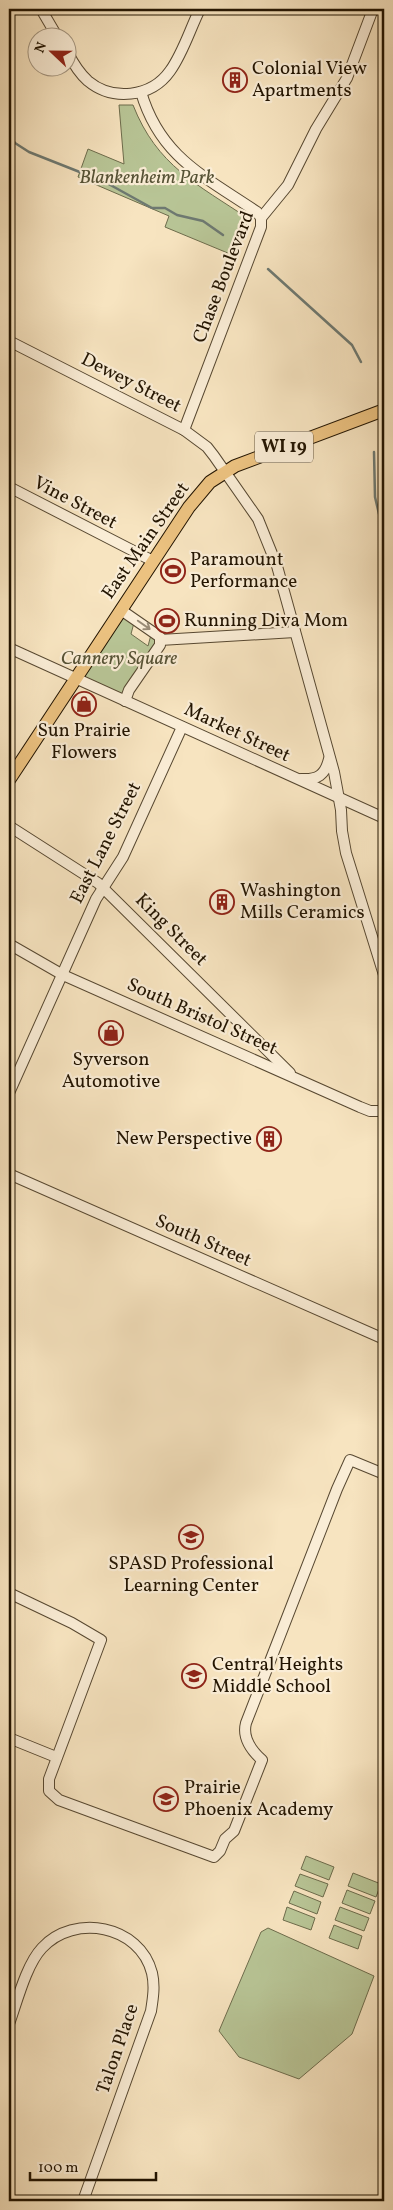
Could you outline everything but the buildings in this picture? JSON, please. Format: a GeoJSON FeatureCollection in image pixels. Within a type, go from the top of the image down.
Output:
{"type":"FeatureCollection","features":[{"type":"Feature","properties":{"kind":"main road","name":"East Main Street"},"geometry":{"type":"LineString","coordinates":[[9,780],[75,679],[125,612],[153,561],[189,507],[210,482],[225,472],[260,456],[384,410]]}},
{"type":"Feature","properties":{"kind":"street"},"geometry":{"type":"LineString","coordinates":[[41,9],[52,28]]}},
{"type":"Feature","properties":{"kind":"street"},"geometry":{"type":"LineString","coordinates":[[78,70],[88,81],[97,87],[120,94],[141,92],[170,72],[200,9]]}},
{"type":"Feature","properties":{"kind":"street","name":"Chase Boulevard"},"geometry":{"type":"LineString","coordinates":[[184,430],[260,227],[261,218],[288,185],[316,129],[338,95],[347,78],[373,9]]}},
{"type":"Feature","properties":{"kind":"street"},"geometry":{"type":"LineString","coordinates":[[141,92],[154,125],[176,153],[195,170],[257,212],[261,218]]}},
{"type":"Feature","properties":{"kind":"street","name":"Dewey Street"},"geometry":{"type":"LineString","coordinates":[[9,340],[184,430],[207,447],[238,487],[258,519],[277,566],[330,758],[339,798],[346,852],[384,974]]}},
{"type":"Feature","properties":{"kind":"street","name":"Vine Street"},"geometry":{"type":"LineString","coordinates":[[9,487],[153,561]]}},
{"type":"Feature","properties":{"kind":"street"},"geometry":{"type":"LineString","coordinates":[[125,612],[159,638],[295,632]]}},
{"type":"Feature","properties":{"kind":"street"},"geometry":{"type":"LineString","coordinates":[[125,701],[129,690],[160,645],[159,638]]}},
{"type":"Feature","properties":{"kind":"street","name":"Market Street"},"geometry":{"type":"LineString","coordinates":[[9,648],[384,818]]}},
{"type":"Feature","properties":{"kind":"street","name":"East Lane Street"},"geometry":{"type":"LineString","coordinates":[[9,1093],[103,887],[123,857],[182,726]]}},
{"type":"Feature","properties":{"kind":"street"},"geometry":{"type":"LineString","coordinates":[[295,779],[317,779],[326,770],[330,758]]}},
{"type":"Feature","properties":{"kind":"street","name":"King Street"},"geometry":{"type":"LineString","coordinates":[[9,826],[103,887],[294,1077]]}},
{"type":"Feature","properties":{"kind":"street","name":"South Bristol Street"},"geometry":{"type":"LineString","coordinates":[[9,944],[63,975],[360,1107],[370,1111],[384,1111]]}},
{"type":"Feature","properties":{"kind":"street","name":"South Street"},"geometry":{"type":"LineString","coordinates":[[9,1174],[384,1339]]}},
{"type":"Feature","properties":{"kind":"street"},"geometry":{"type":"LineString","coordinates":[[9,1593],[72,1623],[101,1640],[56,1757],[49,1779],[49,1791],[59,1800],[208,1856],[217,1855],[225,1839],[235,1830],[262,1760],[246,1739],[246,1723],[337,1489],[350,1460],[384,1474]]}},
{"type":"Feature","properties":{"kind":"street"},"geometry":{"type":"LineString","coordinates":[[9,1738],[56,1757]]}},
{"type":"Feature","properties":{"kind":"street","name":"Talon Place"},"geometry":{"type":"LineString","coordinates":[[9,2024],[32,1962],[41,1948],[52,1938],[69,1931],[85,1927],[102,1927],[114,1931],[131,1942],[145,1957],[152,1972],[154,1990],[151,2011],[83,2201]]}},
{"type":"Feature","properties":{"kind":"green space","name":"Blankenheim Park"},"geometry":{"type":"Polygon","coordinates":[[[119,105],[133,105],[154,144],[180,172],[249,219],[235,256],[165,227],[169,216],[78,177],[88,149],[124,164],[119,105]]]}},
{"type":"Feature","properties":{"kind":"green space","name":"Cannery Square"},"geometry":{"type":"Polygon","coordinates":[[[121,610],[135,619],[131,634],[148,646],[152,631],[160,637],[125,701],[75,679],[121,610]]]}},
{"type":"Feature","properties":{"kind":"green space"},"geometry":{"type":"Polygon","coordinates":[[[306,1856],[334,1867],[329,1880],[301,1869],[306,1856]]]}},
{"type":"Feature","properties":{"kind":"green space"},"geometry":{"type":"Polygon","coordinates":[[[353,1873],[381,1884],[376,1897],[348,1886],[353,1873]]]}},
{"type":"Feature","properties":{"kind":"green space"},"geometry":{"type":"Polygon","coordinates":[[[300,1874],[328,1884],[323,1897],[295,1886],[300,1874]]]}},
{"type":"Feature","properties":{"kind":"green space"},"geometry":{"type":"Polygon","coordinates":[[[347,1890],[375,1901],[370,1914],[342,1903],[347,1890]]]}},
{"type":"Feature","properties":{"kind":"green space"},"geometry":{"type":"Polygon","coordinates":[[[294,1891],[321,1902],[317,1914],[289,1903],[294,1891]]]}},
{"type":"Feature","properties":{"kind":"green space"},"geometry":{"type":"Polygon","coordinates":[[[287,1907],[315,1918],[311,1930],[283,1920],[287,1907]]]}},
{"type":"Feature","properties":{"kind":"green space"},"geometry":{"type":"Polygon","coordinates":[[[340,1907],[369,1918],[364,1931],[335,1920],[340,1907]]]}},
{"type":"Feature","properties":{"kind":"green space"},"geometry":{"type":"Polygon","coordinates":[[[334,1925],[362,1936],[358,1949],[329,1938],[334,1925]]]}},
{"type":"Feature","properties":{"kind":"green space"},"geometry":{"type":"Polygon","coordinates":[[[268,1928],[374,1976],[352,2034],[299,2079],[239,2057],[219,2031],[261,1932],[268,1928]]]}},
{"type":"Feature","properties":{"kind":"waterway"},"geometry":{"type":"LineString","coordinates":[[9,135],[15,143],[29,152],[105,182],[152,208],[165,208],[177,215],[203,221],[223,235]]}},
{"type":"Feature","properties":{"kind":"waterway"},"geometry":{"type":"LineString","coordinates":[[268,269],[352,345],[361,362]]}},
{"type":"Feature","properties":{"kind":"waterway"},"geometry":{"type":"LineString","coordinates":[[374,452],[375,497],[379,514]]}},
{"type":"Feature","properties":{"kind":"railway"},"geometry":{"type":"LineString","coordinates":[[384,430],[382,496],[384,552]]}},
{"type":"Feature","properties":{"kind":"place","name":"Colonial View Apartments"},"geometry":{"type":"Point","coordinates":[235,80]}},
{"type":"Feature","properties":{"kind":"place","name":"Paramount Performance"},"geometry":{"type":"Point","coordinates":[173,571]}},
{"type":"Feature","properties":{"kind":"place","name":"Running Diva Mom"},"geometry":{"type":"Point","coordinates":[167,621]}},
{"type":"Feature","properties":{"kind":"place","name":"Sun Prairie Flowers"},"geometry":{"type":"Point","coordinates":[84,704]}},
{"type":"Feature","properties":{"kind":"place","name":"Washington Mills Ceramics"},"geometry":{"type":"Point","coordinates":[222,902]}},
{"type":"Feature","properties":{"kind":"place","name":"Syverson Automotive"},"geometry":{"type":"Point","coordinates":[111,1033]}},
{"type":"Feature","properties":{"kind":"place","name":"New Perspective"},"geometry":{"type":"Point","coordinates":[269,1139]}},
{"type":"Feature","properties":{"kind":"place","name":"SPASD Professional Learning Center"},"geometry":{"type":"Point","coordinates":[191,1537]}},
{"type":"Feature","properties":{"kind":"place","name":"Central Heights Middle School"},"geometry":{"type":"Point","coordinates":[194,1676]}},
{"type":"Feature","properties":{"kind":"place","name":"Prairie Phoenix Academy"},"geometry":{"type":"Point","coordinates":[166,1799]}}]}
